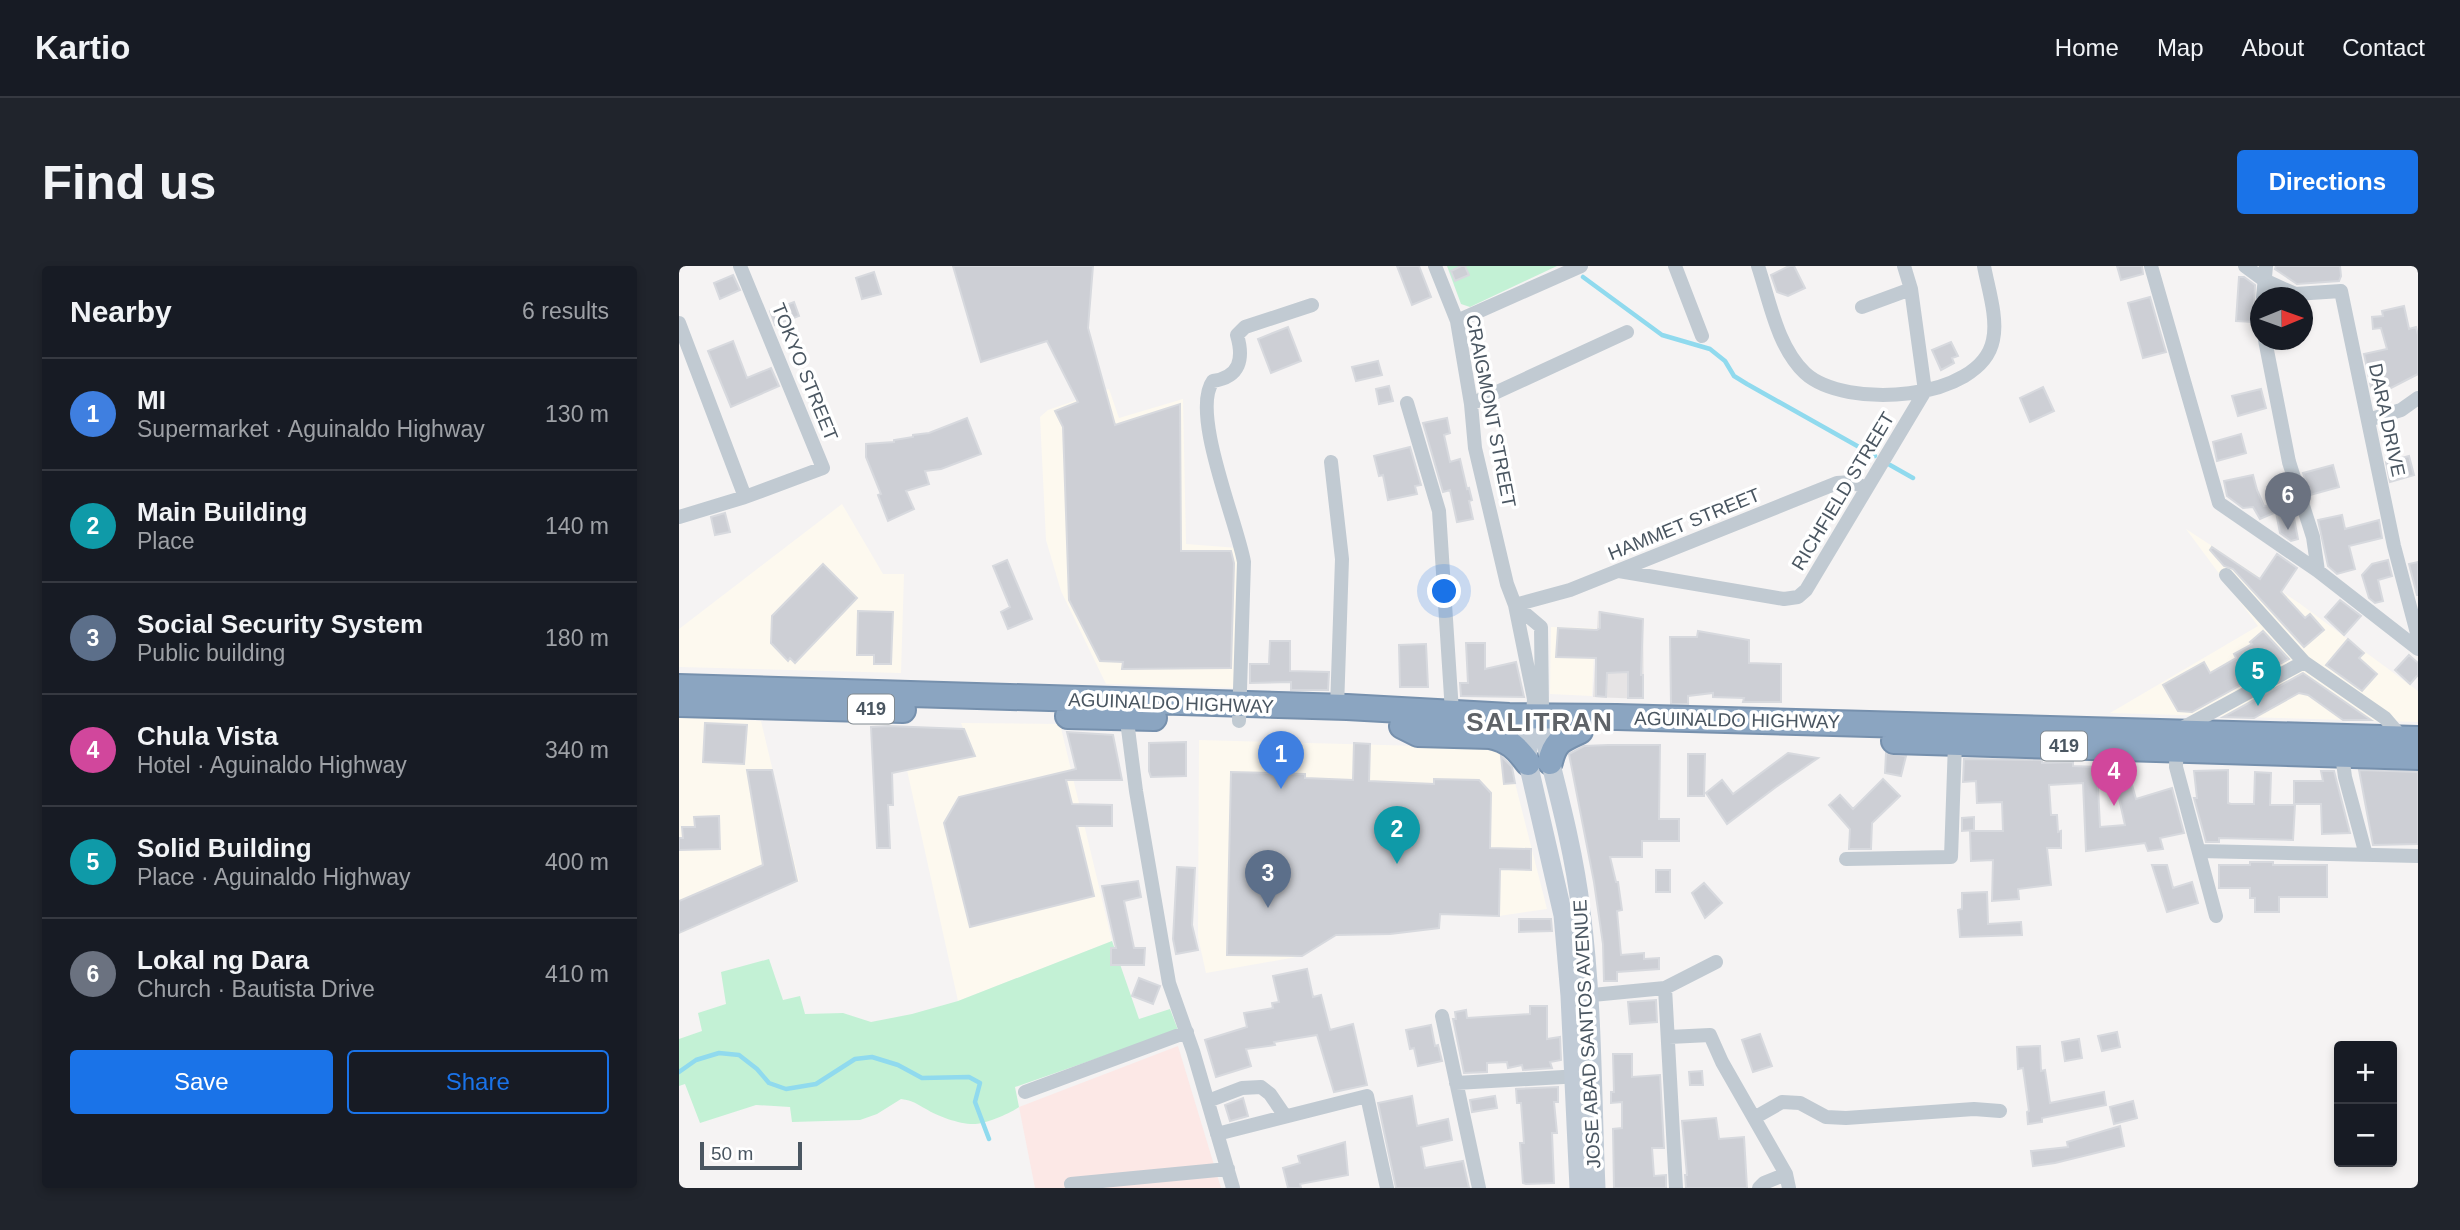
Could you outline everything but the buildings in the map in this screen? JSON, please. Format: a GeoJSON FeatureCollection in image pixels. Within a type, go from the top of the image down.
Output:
{"type":"FeatureCollection","features":[{"type":"Feature","properties":{"kind":"highway","name":"AGUINALDO HIGHWAY"},"geometry":{"type":"LineString","coordinates":[[679,687],[1239,713],[1402,726],[1536,723],[1617,717],[2177,741],[2413,745]]}},
{"type":"Feature","properties":{"kind":"highway","name":"AGUINALDO HIGHWAY"},"geometry":{"type":"LineString","coordinates":[[679,704],[1126,709]]}},
{"type":"Feature","properties":{"kind":"highway","name":"AGUINALDO HIGHWAY"},"geometry":{"type":"LineString","coordinates":[[1239,713],[1337,708],[1452,712],[1580,731],[1955,743],[2177,741],[2342,755],[2413,745]]}},
{"type":"Feature","properties":{"kind":"highway"},"geometry":{"type":"LineString","coordinates":[[1402,726],[1418,734],[1501,738],[1539,762],[1557,743],[1580,731]]}},
{"type":"Feature","properties":{"kind":"main road","name":"JOSE ABAD SANTOS AVENUE"},"geometry":{"type":"LineString","coordinates":[[1536,723],[1539,762],[1563,915],[1579,996],[1579,1188]]}},
{"type":"Feature","properties":{"kind":"main road","name":"JOSE ABAD SANTOS AVENUE"},"geometry":{"type":"LineString","coordinates":[[1581,1076],[1596,1188]]}},
{"type":"Feature","properties":{"kind":"street","name":"TOKYO STREET"},"geometry":{"type":"LineString","coordinates":[[679,517],[745,497],[823,468],[740,266]]}},
{"type":"Feature","properties":{"kind":"street","name":"CRAIGMONT STREET"},"geometry":{"type":"LineString","coordinates":[[1436,266],[1457,321],[1471,404],[1475,448],[1507,584],[1515,605],[1534,699],[1536,723]]}},
{"type":"Feature","properties":{"kind":"street"},"geometry":{"type":"LineString","coordinates":[[1457,321],[1581,266]]}},
{"type":"Feature","properties":{"kind":"street"},"geometry":{"type":"LineString","coordinates":[[1675,266],[1702,336]]}},
{"type":"Feature","properties":{"kind":"street"},"geometry":{"type":"LineString","coordinates":[[1904,266],[1911,289],[1925,391]]}},
{"type":"Feature","properties":{"kind":"street"},"geometry":{"type":"LineString","coordinates":[[1760,267],[1784,345],[1806,374],[1821,384],[1855,394],[1887,396],[1925,391],[1968,374],[1984,359],[1993,341],[1993,319],[1984,266]]}},
{"type":"Feature","properties":{"kind":"street"},"geometry":{"type":"LineString","coordinates":[[2151,266],[2219,503],[2318,571],[2418,649]]}},
{"type":"Feature","properties":{"kind":"street"},"geometry":{"type":"LineString","coordinates":[[2245,266],[2265,273]]}},
{"type":"Feature","properties":{"kind":"street","name":"DARA DRIVE"},"geometry":{"type":"LineString","coordinates":[[2265,273],[2295,294],[2341,291],[2394,546],[2418,637]]}},
{"type":"Feature","properties":{"kind":"street"},"geometry":{"type":"LineString","coordinates":[[1862,307],[1911,289]]}},
{"type":"Feature","properties":{"kind":"street"},"geometry":{"type":"LineString","coordinates":[[1239,713],[1244,562],[1240,539],[1213,458],[1208,388],[1213,381],[1226,379],[1239,365],[1241,351],[1237,335],[1245,327],[1312,305]]}},
{"type":"Feature","properties":{"kind":"street"},"geometry":{"type":"LineString","coordinates":[[679,323],[745,497]]}},
{"type":"Feature","properties":{"kind":"street"},"geometry":{"type":"LineString","coordinates":[[1471,404],[1627,332]]}},
{"type":"Feature","properties":{"kind":"street"},"geometry":{"type":"LineString","coordinates":[[2267,350],[2289,462],[2313,537],[2318,571]]}},
{"type":"Feature","properties":{"kind":"street","name":"RICHFIELD STREET"},"geometry":{"type":"LineString","coordinates":[[1619,571],[1784,599],[1798,597],[1807,590],[1925,391]]}},
{"type":"Feature","properties":{"kind":"street"},"geometry":{"type":"LineString","coordinates":[[2368,420],[2401,410],[2418,398]]}},
{"type":"Feature","properties":{"kind":"street"},"geometry":{"type":"LineString","coordinates":[[1407,403],[1439,511],[1452,712]]}},
{"type":"Feature","properties":{"kind":"street"},"geometry":{"type":"LineString","coordinates":[[1331,462],[1342,559],[1337,708]]}},
{"type":"Feature","properties":{"kind":"street","name":"HAMMET STREET"},"geometry":{"type":"LineString","coordinates":[[1515,605],[1570,590],[1837,483],[1851,482],[1867,488]]}},
{"type":"Feature","properties":{"kind":"street"},"geometry":{"type":"LineString","coordinates":[[2226,575],[2304,662],[2385,718],[2413,745]]}},
{"type":"Feature","properties":{"kind":"street"},"geometry":{"type":"LineString","coordinates":[[1515,605],[1541,627],[1536,723]]}},
{"type":"Feature","properties":{"kind":"street"},"geometry":{"type":"LineString","coordinates":[[2216,916],[2176,767],[2177,741],[2304,662]]}},
{"type":"Feature","properties":{"kind":"street"},"geometry":{"type":"LineString","coordinates":[[1126,709],[1136,791],[1169,983],[1187,1032],[1233,1188]]}},
{"type":"Feature","properties":{"kind":"street"},"geometry":{"type":"LineString","coordinates":[[1846,859],[1951,857],[1955,743]]}},
{"type":"Feature","properties":{"kind":"street"},"geometry":{"type":"LineString","coordinates":[[2342,755],[2345,777],[2366,855]]}},
{"type":"Feature","properties":{"kind":"street"},"geometry":{"type":"LineString","coordinates":[[2199,852],[2418,856]]}},
{"type":"Feature","properties":{"kind":"street"},"geometry":{"type":"LineString","coordinates":[[1579,996],[1665,988],[1716,962]]}},
{"type":"Feature","properties":{"kind":"street"},"geometry":{"type":"LineString","coordinates":[[1665,988],[1676,1188]]}},
{"type":"Feature","properties":{"kind":"street"},"geometry":{"type":"LineString","coordinates":[[1442,1016],[1479,1188]]}},
{"type":"Feature","properties":{"kind":"street"},"geometry":{"type":"LineString","coordinates":[[1025,1092],[1187,1032]]}},
{"type":"Feature","properties":{"kind":"street"},"geometry":{"type":"LineString","coordinates":[[1669,1037],[1710,1035],[1788,1181],[1764,1182],[1759,1188]]}},
{"type":"Feature","properties":{"kind":"street"},"geometry":{"type":"LineString","coordinates":[[1456,1083],[1581,1076]]}},
{"type":"Feature","properties":{"kind":"street"},"geometry":{"type":"LineString","coordinates":[[1208,1101],[1242,1088],[1261,1087],[1285,1116]]}},
{"type":"Feature","properties":{"kind":"street"},"geometry":{"type":"LineString","coordinates":[[1217,1134],[1367,1096],[1387,1188]]}},
{"type":"Feature","properties":{"kind":"street"},"geometry":{"type":"LineString","coordinates":[[1754,1118],[1782,1102],[1800,1103],[1826,1117],[1846,1118],[1973,1109],[2000,1111]]}},
{"type":"Feature","properties":{"kind":"street"},"geometry":{"type":"LineString","coordinates":[[1071,1184],[1228,1169]]}},
{"type":"Feature","properties":{"kind":"shaded area"},"geometry":{"type":"Polygon","coordinates":[[[1109,389],[1119,418],[1183,399],[1186,544],[1238,548],[1238,688],[1106,684],[1061,591],[1046,540],[1040,417],[1048,410],[1109,389]]]}},
{"type":"Feature","properties":{"kind":"shaded area"},"geometry":{"type":"Polygon","coordinates":[[[842,504],[883,574],[904,574],[901,673],[679,667],[679,629],[842,504]]]}},
{"type":"Feature","properties":{"kind":"shaded area"},"geometry":{"type":"Polygon","coordinates":[[[2186,529],[2299,603],[2418,691],[2418,722],[2110,713],[2258,626],[2186,529]]]}},
{"type":"Feature","properties":{"kind":"shaded area"},"geometry":{"type":"Polygon","coordinates":[[[1598,611],[1643,619],[1644,699],[1593,697],[1598,611]]]}},
{"type":"Feature","properties":{"kind":"shaded area"},"geometry":{"type":"Polygon","coordinates":[[[1551,627],[1595,628],[1592,696],[1550,694],[1551,627]]]}},
{"type":"Feature","properties":{"kind":"shaded area"},"geometry":{"type":"Polygon","coordinates":[[[679,716],[761,721],[799,881],[679,934],[679,716]]]}},
{"type":"Feature","properties":{"kind":"shaded area"},"geometry":{"type":"Polygon","coordinates":[[[961,723],[1060,724],[1112,941],[958,1001],[907,770],[975,756],[961,723]]]}},
{"type":"Feature","properties":{"kind":"shaded area"},"geometry":{"type":"Polygon","coordinates":[[[1199,740],[1496,748],[1497,753],[1500,753],[1504,784],[1515,783],[1547,909],[1499,916],[1440,914],[1439,928],[1390,934],[1336,935],[1302,956],[1206,973],[1198,937],[1199,740]]]}},
{"type":"Feature","properties":{"kind":"shaded area"},"geometry":{"type":"Polygon","coordinates":[[[1178,1046],[1221,1188],[1035,1188],[1019,1107],[1178,1046]]]}},
{"type":"Feature","properties":{"kind":"green space"},"geometry":{"type":"Polygon","coordinates":[[[1447,266],[1557,266],[1470,307],[1461,304],[1447,266]]]}},
{"type":"Feature","properties":{"kind":"green space"},"geometry":{"type":"Polygon","coordinates":[[[1112,941],[1139,1019],[1170,1009],[1178,1030],[1015,1087],[1019,1107],[990,1120],[967,1124],[901,1099],[877,1114],[860,1120],[792,1122],[790,1107],[756,1105],[700,1123],[685,1084],[679,1086],[679,1039],[702,1031],[698,1013],[726,1004],[721,972],[769,959],[783,1000],[800,996],[805,1014],[843,1013],[871,1022],[958,1001],[1112,941]]]}},
{"type":"Feature","properties":{"kind":"waterway"},"geometry":{"type":"LineString","coordinates":[[1583,277],[1662,335],[1710,349],[1725,361],[1734,376],[1875,456]]}},
{"type":"Feature","properties":{"kind":"waterway"},"geometry":{"type":"LineString","coordinates":[[1890,465],[1913,478]]}},
{"type":"Feature","properties":{"kind":"waterway"},"geometry":{"type":"LineString","coordinates":[[679,1072],[696,1060],[719,1053],[739,1055],[769,1083],[786,1089],[816,1084],[855,1059],[872,1057],[898,1065],[922,1078],[969,1077],[980,1083],[975,1102],[989,1139]]}},
{"type":"Feature","properties":{"kind":"place","name":"Lokal ng Dara"},"geometry":{"type":"Point","coordinates":[2288,530]}},
{"type":"Feature","properties":{"kind":"place","name":"Solid Building"},"geometry":{"type":"Point","coordinates":[2258,706]}},
{"type":"Feature","properties":{"kind":"place","name":"MI"},"geometry":{"type":"Point","coordinates":[1281,789]}},
{"type":"Feature","properties":{"kind":"place","name":"Chula Vista"},"geometry":{"type":"Point","coordinates":[2114,806]}},
{"type":"Feature","properties":{"kind":"place","name":"Main Building"},"geometry":{"type":"Point","coordinates":[1397,864]}},
{"type":"Feature","properties":{"kind":"place","name":"Social Security System"},"geometry":{"type":"Point","coordinates":[1268,908]}},
{"type":"Feature","properties":{"kind":"district","name":"SALITRAN"},"geometry":{"type":"Point","coordinates":[1540,722]}}]}
